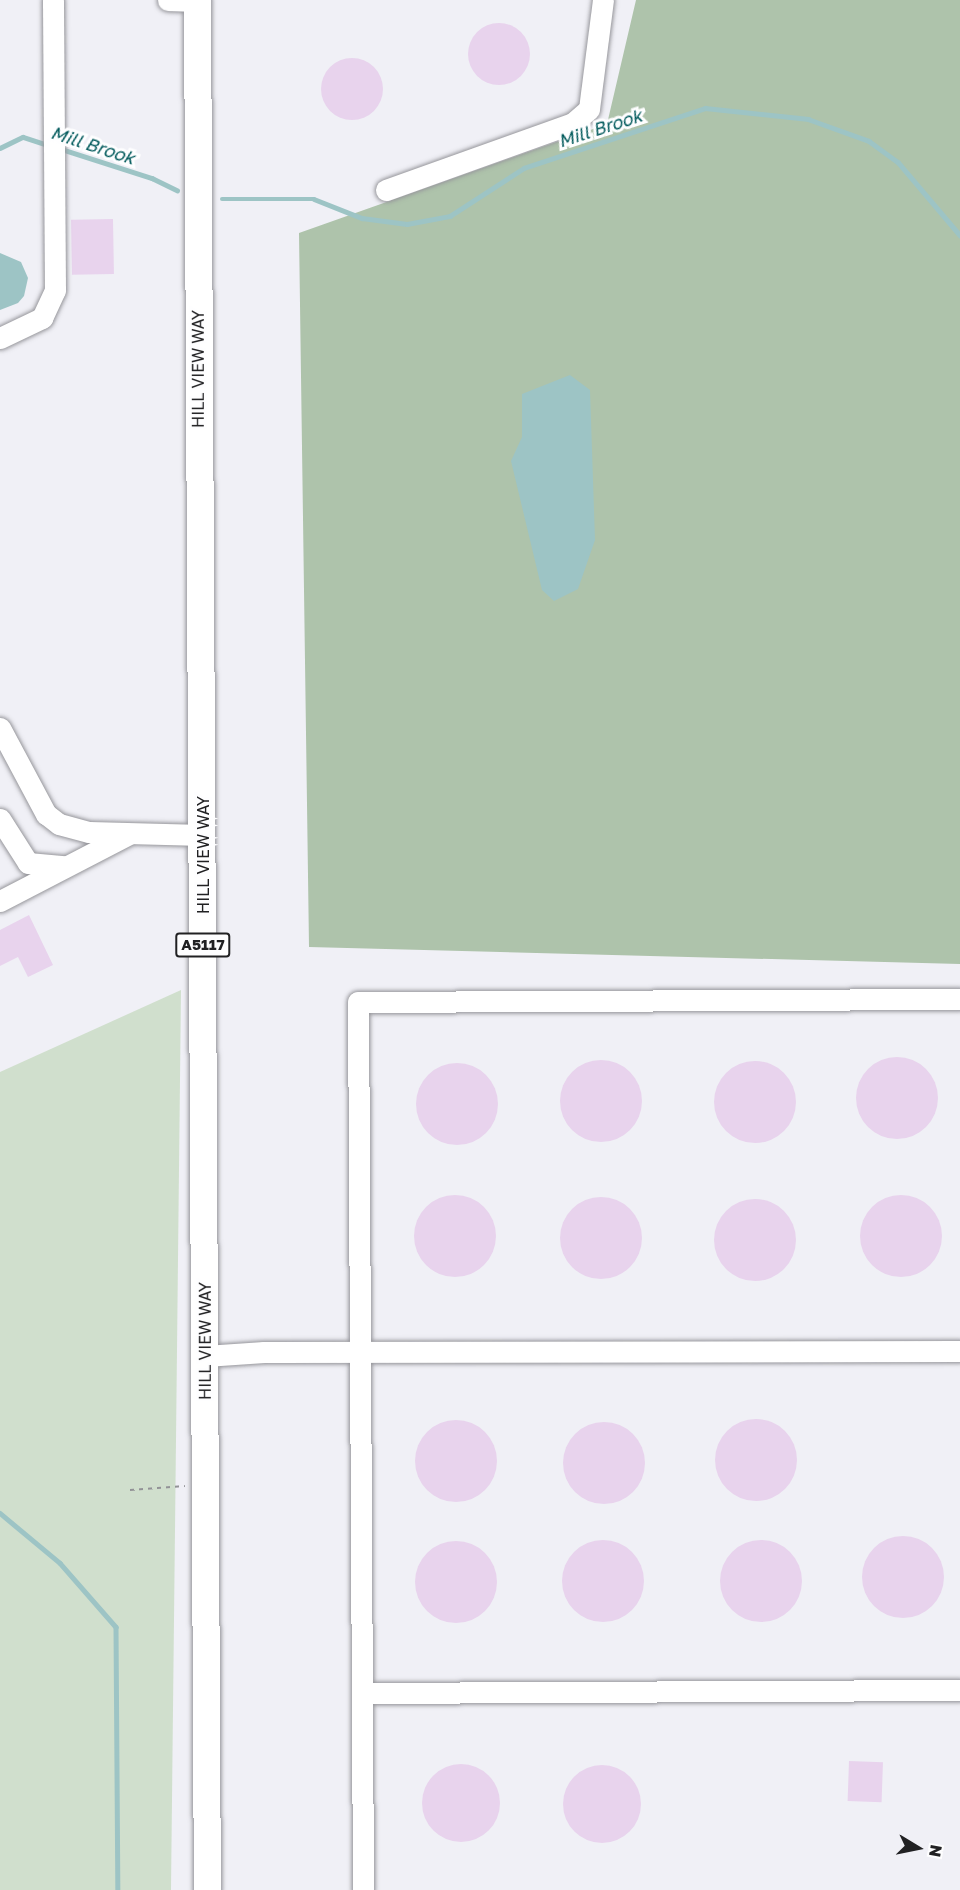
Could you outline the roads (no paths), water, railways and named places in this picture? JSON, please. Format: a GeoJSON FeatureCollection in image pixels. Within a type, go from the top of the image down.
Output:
{"type":"FeatureCollection","features":[{"type":"Feature","properties":{"kind":"main road","name":"HILL VIEW WAY"},"geometry":{"type":"LineString","coordinates":[[197,0],[207,1890]]}},
{"type":"Feature","properties":{"kind":"lane"},"geometry":{"type":"LineString","coordinates":[[0,338],[42,318],[55,290],[53,0]]}},
{"type":"Feature","properties":{"kind":"lane"},"geometry":{"type":"LineString","coordinates":[[168,0],[197,0]]}},
{"type":"Feature","properties":{"kind":"lane"},"geometry":{"type":"LineString","coordinates":[[386,190],[573,123],[589,109],[603,0]]}},
{"type":"Feature","properties":{"kind":"lane"},"geometry":{"type":"LineString","coordinates":[[0,728],[45,814],[73,831],[203,835]]}},
{"type":"Feature","properties":{"kind":"lane"},"geometry":{"type":"LineString","coordinates":[[0,819],[28,863],[68,866]]}},
{"type":"Feature","properties":{"kind":"lane"},"geometry":{"type":"LineString","coordinates":[[0,901],[132,832]]}},
{"type":"Feature","properties":{"kind":"lane"},"geometry":{"type":"LineString","coordinates":[[363,1890],[358,1002],[960,999]]}},
{"type":"Feature","properties":{"kind":"lane"},"geometry":{"type":"LineString","coordinates":[[205,1356],[960,1352]]}},
{"type":"Feature","properties":{"kind":"lane"},"geometry":{"type":"LineString","coordinates":[[362,1694],[960,1690]]}},
{"type":"Feature","properties":{"kind":"water"},"geometry":{"type":"Polygon","coordinates":[[[0,253],[21,262],[28,278],[24,296],[18,303],[0,310],[0,253]]]}},
{"type":"Feature","properties":{"kind":"water"},"geometry":{"type":"Polygon","coordinates":[[[570,375],[590,390],[595,540],[578,589],[554,601],[542,590],[511,461],[522,437],[522,394],[570,375]]]}},
{"type":"Feature","properties":{"kind":"waterway","name":"Mill Brook"},"geometry":{"type":"LineString","coordinates":[[222,199],[314,199],[362,218],[407,224],[450,216],[524,168],[705,108],[808,119],[869,141],[898,162],[960,235]]}},
{"type":"Feature","properties":{"kind":"waterway","name":"Mill Brook"},"geometry":{"type":"LineString","coordinates":[[0,148],[23,137],[48,145]]}},
{"type":"Feature","properties":{"kind":"waterway","name":"Mill Brook"},"geometry":{"type":"LineString","coordinates":[[61,149],[152,178],[177,190]]}},
{"type":"Feature","properties":{"kind":"waterway"},"geometry":{"type":"LineString","coordinates":[[0,1513],[60,1563],[116,1627],[118,1890]]}}]}
